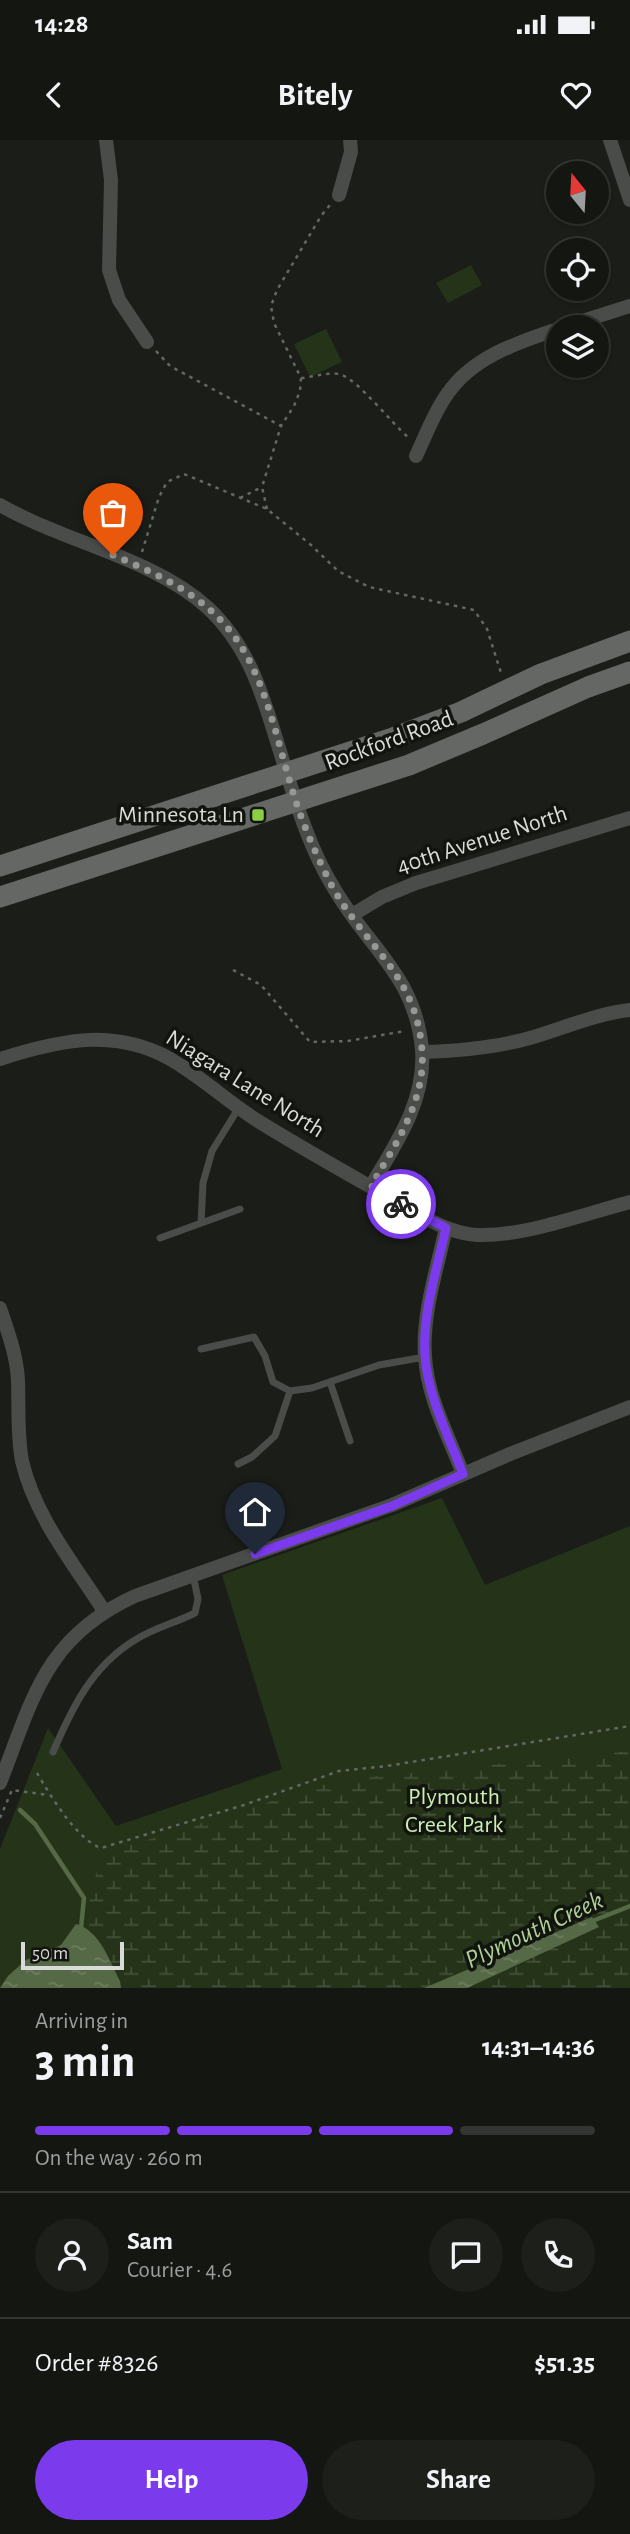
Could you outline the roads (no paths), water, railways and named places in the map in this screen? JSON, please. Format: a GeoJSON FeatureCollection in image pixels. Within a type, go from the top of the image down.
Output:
{"type":"FeatureCollection","features":[{"type":"Feature","properties":{"kind":"main road","name":"Rockford Road"},"geometry":{"type":"LineString","coordinates":[[0,866],[390,739],[461,712],[541,674],[630,641]]}},
{"type":"Feature","properties":{"kind":"main road","name":"Rockford Road"},"geometry":{"type":"LineString","coordinates":[[0,897],[409,765],[588,687],[630,672]]}},
{"type":"Feature","properties":{"kind":"street"},"geometry":{"type":"LineString","coordinates":[[106,140],[111,180],[109,270],[119,300],[147,342]]}},
{"type":"Feature","properties":{"kind":"street"},"geometry":{"type":"LineString","coordinates":[[339,195],[351,152],[350,140]]}},
{"type":"Feature","properties":{"kind":"street"},"geometry":{"type":"LineString","coordinates":[[610,140],[630,200]]}},
{"type":"Feature","properties":{"kind":"street"},"geometry":{"type":"LineString","coordinates":[[602,315],[630,306]]}},
{"type":"Feature","properties":{"kind":"street"},"geometry":{"type":"LineString","coordinates":[[418,451],[448,393],[468,370],[492,354],[546,334]]}},
{"type":"Feature","properties":{"kind":"street"},"geometry":{"type":"LineString","coordinates":[[0,505],[180,586],[207,607],[231,633],[250,663],[263,694],[296,802],[316,855],[334,890],[389,961],[405,987],[417,1016],[422,1052],[420,1078],[413,1108],[371,1186]]}},
{"type":"Feature","properties":{"kind":"street","name":"40th Avenue North"},"geometry":{"type":"LineString","coordinates":[[352,915],[382,897],[415,883],[630,818]]}},
{"type":"Feature","properties":{"kind":"street"},"geometry":{"type":"LineString","coordinates":[[422,1052],[494,1047],[531,1038],[591,1017],[630,1010]]}},
{"type":"Feature","properties":{"kind":"street","name":"Niagara Lane North"},"geometry":{"type":"LineString","coordinates":[[3,1058],[65,1040],[95,1039],[152,1051],[178,1063],[238,1109],[371,1186],[446,1228],[474,1235],[501,1235],[630,1202]]}},
{"type":"Feature","properties":{"kind":"street"},"geometry":{"type":"LineString","coordinates":[[446,1228],[429,1308],[425,1357],[436,1405],[463,1474]]}},
{"type":"Feature","properties":{"kind":"street"},"geometry":{"type":"LineString","coordinates":[[1,1316],[15,1357],[18,1379],[18,1432],[30,1484],[44,1517],[104,1611]]}},
{"type":"Feature","properties":{"kind":"street"},"geometry":{"type":"LineString","coordinates":[[0,1783],[37,1688],[51,1663],[68,1641],[104,1611],[135,1595],[392,1506],[630,1406]]}},
{"type":"Feature","properties":{"kind":"lane"},"geometry":{"type":"LineString","coordinates":[[201,1223],[203,1183],[212,1151],[238,1109]]}},
{"type":"Feature","properties":{"kind":"lane"},"geometry":{"type":"LineString","coordinates":[[160,1238],[240,1209]]}},
{"type":"Feature","properties":{"kind":"lane"},"geometry":{"type":"LineString","coordinates":[[201,1349],[254,1337],[265,1356],[273,1382],[290,1391],[330,1382],[379,1366],[425,1357]]}},
{"type":"Feature","properties":{"kind":"lane"},"geometry":{"type":"LineString","coordinates":[[330,1382],[350,1441]]}},
{"type":"Feature","properties":{"kind":"lane"},"geometry":{"type":"LineString","coordinates":[[238,1464],[252,1457],[275,1436],[290,1391]]}},
{"type":"Feature","properties":{"kind":"lane"},"geometry":{"type":"LineString","coordinates":[[53,1752],[78,1697],[96,1672],[135,1640],[195,1613],[198,1599],[193,1575]]}},
{"type":"Feature","properties":{"kind":"water"},"geometry":{"type":"Polygon","coordinates":[[[592,1917],[599,1927],[467,1988],[424,1988],[592,1917]]]}},
{"type":"Feature","properties":{"kind":"water"},"geometry":{"type":"Polygon","coordinates":[[[76,1924],[98,1940],[120,1981],[121,1988],[0,1988],[8,1976],[26,1960],[61,1945],[76,1924]]]}},
{"type":"Feature","properties":{"kind":"waterway","name":"Plymouth Creek"},"geometry":{"type":"LineString","coordinates":[[20,1810],[35,1824],[84,1898],[81,1928]]}},
{"type":"Feature","properties":{"kind":"waterway","name":"Plymouth Creek"},"geometry":{"type":"LineString","coordinates":[[590,1922],[630,1906]]}},
{"type":"Feature","properties":{"kind":"place","name":"Minnesota Ln"},"geometry":{"type":"Point","coordinates":[258,815]}},
{"type":"Feature","properties":{"kind":"park label","name":"Plymouth Creek Park"},"geometry":{"type":"Point","coordinates":[454,1811]}}]}
